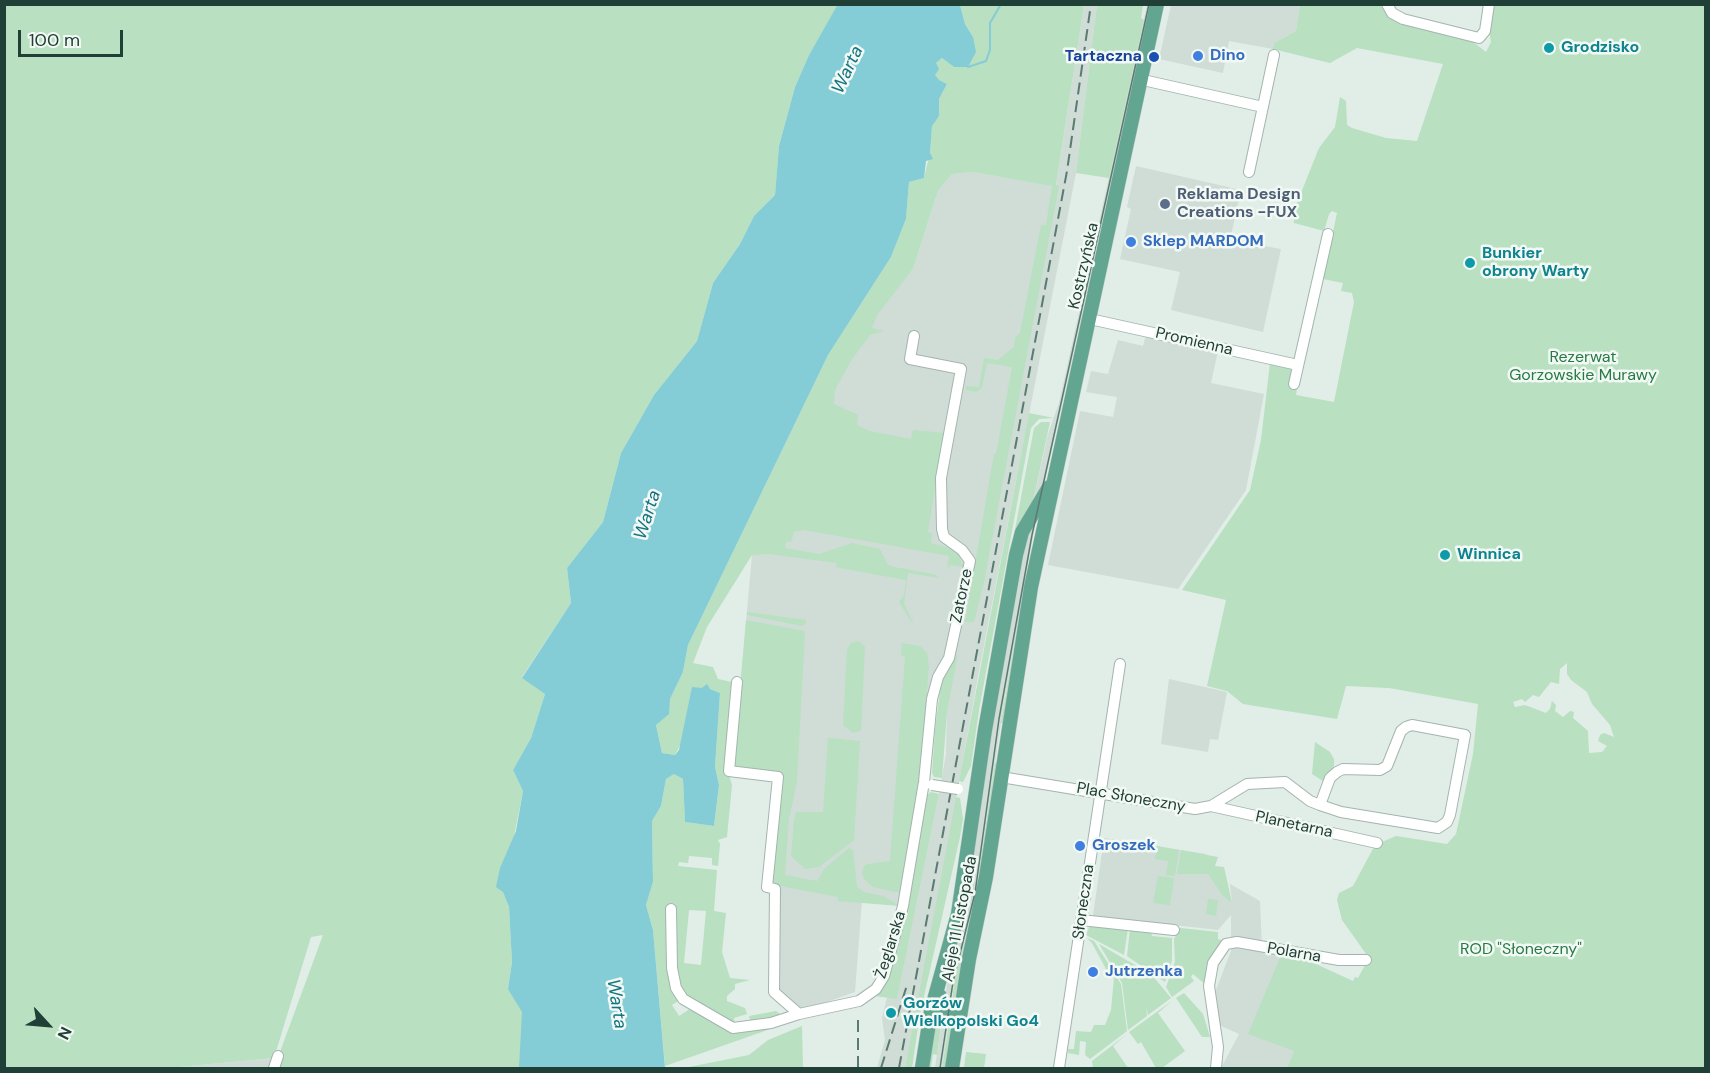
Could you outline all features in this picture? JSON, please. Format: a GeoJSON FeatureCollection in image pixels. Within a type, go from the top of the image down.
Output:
{"type":"FeatureCollection","features":[{"type":"Feature","properties":{"kind":"main road","name":"Kostrzyńska"},"geometry":{"type":"LineString","coordinates":[[1001,777],[1035,564],[1143,80],[1157,4]]}},
{"type":"Feature","properties":{"kind":"main road","name":"Kostrzyńska"},"geometry":{"type":"LineString","coordinates":[[1153,33],[1162,4]]}},
{"type":"Feature","properties":{"kind":"main road","name":"Kostrzyńska"},"geometry":{"type":"LineString","coordinates":[[976,792],[984,730],[1016,555],[1022,532],[1048,488],[1059,459]]}},
{"type":"Feature","properties":{"kind":"main road"},"geometry":{"type":"LineString","coordinates":[[1016,555],[1023,537],[1033,535],[1038,543],[1035,564]]}},
{"type":"Feature","properties":{"kind":"main road","name":"Aleje 11 Listopada"},"geometry":{"type":"LineString","coordinates":[[952,1068],[961,1006],[985,885],[1001,777]]}},
{"type":"Feature","properties":{"kind":"main road","name":"Aleje 11 Listopada"},"geometry":{"type":"LineString","coordinates":[[922,1068],[931,1011],[952,935],[976,792]]}},
{"type":"Feature","properties":{"kind":"main road"},"geometry":{"type":"LineString","coordinates":[[952,935],[938,1008],[943,1014],[951,1016],[961,1006]]}},
{"type":"Feature","properties":{"kind":"street"},"geometry":{"type":"LineString","coordinates":[[1387,4],[1392,13],[1403,19],[1475,38],[1483,35],[1489,4]]}},
{"type":"Feature","properties":{"kind":"street"},"geometry":{"type":"LineString","coordinates":[[1249,172],[1274,55]]}},
{"type":"Feature","properties":{"kind":"street"},"geometry":{"type":"LineString","coordinates":[[1143,80],[1263,107]]}},
{"type":"Feature","properties":{"kind":"street"},"geometry":{"type":"LineString","coordinates":[[1294,384],[1328,234]]}},
{"type":"Feature","properties":{"kind":"street","name":"Promienna"},"geometry":{"type":"LineString","coordinates":[[1090,319],[1298,365]]}},
{"type":"Feature","properties":{"kind":"street","name":"Zatorze"},"geometry":{"type":"LineString","coordinates":[[914,336],[910,359],[961,369],[941,478],[942,529],[944,537],[962,550],[970,561],[949,658],[938,676],[932,699],[928,783]]}},
{"type":"Feature","properties":{"kind":"street","name":"Słoneczna"},"geometry":{"type":"LineString","coordinates":[[1059,1068],[1120,664]]}},
{"type":"Feature","properties":{"kind":"street"},"geometry":{"type":"LineString","coordinates":[[737,682],[729,771],[778,777],[767,887],[775,889],[774,992],[799,1014]]}},
{"type":"Feature","properties":{"kind":"street"},"geometry":{"type":"LineString","coordinates":[[1211,807],[1247,784],[1285,782],[1310,801],[1320,805],[1341,812],[1443,826],[1452,807],[1465,735],[1412,725],[1406,727],[1401,731],[1384,768],[1343,769],[1337,772],[1330,778],[1320,805]]}},
{"type":"Feature","properties":{"kind":"street","name":"Plac Słoneczny"},"geometry":{"type":"LineString","coordinates":[[1001,777],[1195,808],[1211,807]]}},
{"type":"Feature","properties":{"kind":"street"},"geometry":{"type":"LineString","coordinates":[[928,783],[976,792]]}},
{"type":"Feature","properties":{"kind":"street","name":"Żeglarska"},"geometry":{"type":"LineString","coordinates":[[671,909],[672,968],[676,988],[683,999],[733,1028],[771,1023],[866,998],[884,976],[909,878],[928,783]]}},
{"type":"Feature","properties":{"kind":"street","name":"Planetarna"},"geometry":{"type":"LineString","coordinates":[[1211,807],[1377,843]]}},
{"type":"Feature","properties":{"kind":"street"},"geometry":{"type":"LineString","coordinates":[[1081,920],[1174,930]]}},
{"type":"Feature","properties":{"kind":"street","name":"Polarna"},"geometry":{"type":"LineString","coordinates":[[1216,1068],[1218,1047],[1210,994],[1211,967],[1224,946],[1237,942],[1312,957],[1366,960]]}},
{"type":"Feature","properties":{"kind":"street"},"geometry":{"type":"LineString","coordinates":[[274,1068],[278,1056]]}},
{"type":"Feature","properties":{"kind":"shaded area"},"geometry":{"type":"Polygon","coordinates":[[[1084,5],[1097,5],[1076,173],[979,671],[930,943],[905,1068],[877,1068],[885,1040],[882,1018],[887,997],[897,998],[939,794],[946,754],[947,713],[957,656],[942,676],[924,716],[900,906],[862,900],[855,992],[801,1011],[776,988],[782,774],[733,768],[752,555],[847,351],[913,269],[938,191],[952,174],[973,172],[1056,186],[1084,5]]]}},
{"type":"Feature","properties":{"kind":"shaded area"},"geometry":{"type":"Polygon","coordinates":[[[1147,5],[1151,5],[1034,531],[1004,703],[972,917],[955,977],[942,1068],[935,1068],[949,971],[968,897],[985,767],[1032,507],[1048,434],[1059,403],[1147,5]]]}},
{"type":"Feature","properties":{"kind":"shaded area"},"geometry":{"type":"Polygon","coordinates":[[[1171,5],[1300,5],[1296,31],[1274,43],[1273,49],[1229,41],[1223,73],[1159,59],[1171,5]]]}},
{"type":"Feature","properties":{"kind":"shaded area"},"geometry":{"type":"Polygon","coordinates":[[[1136,166],[1241,190],[1230,240],[1281,249],[1263,332],[1171,310],[1180,272],[1120,259],[1131,209],[1127,207],[1136,166]]]}},
{"type":"Feature","properties":{"kind":"shaded area"},"geometry":{"type":"Polygon","coordinates":[[[1146,335],[1218,351],[1211,383],[1264,394],[1246,490],[1178,589],[1048,565],[1080,411],[1113,417],[1117,397],[1086,392],[1091,371],[1108,374],[1118,340],[1143,346],[1146,335]]]}},
{"type":"Feature","properties":{"kind":"shaded area"},"geometry":{"type":"Polygon","coordinates":[[[1169,679],[1227,692],[1218,740],[1210,739],[1208,752],[1161,744],[1169,679]]]}},
{"type":"Feature","properties":{"kind":"shaded area"},"geometry":{"type":"Polygon","coordinates":[[[1104,838],[1206,854],[1223,896],[1232,902],[1230,884],[1260,901],[1262,950],[1282,953],[1294,1051],[1287,1068],[1221,1068],[1239,1034],[1217,1024],[1218,1004],[1214,995],[1231,951],[1231,915],[1218,930],[1093,916],[1104,838]]]}},
{"type":"Feature","properties":{"kind":"shaded area"},"geometry":{"type":"Polygon","coordinates":[[[274,1058],[271,1068],[168,1068],[274,1058]]]}},
{"type":"Feature","properties":{"kind":"green space"},"geometry":{"type":"Polygon","coordinates":[[[4,5],[838,5],[809,55],[795,87],[779,146],[775,195],[754,216],[740,244],[713,283],[697,341],[654,395],[621,453],[603,522],[567,568],[571,603],[522,677],[545,694],[531,738],[513,770],[523,791],[503,892],[509,907],[512,962],[508,989],[519,992],[544,1068],[274,1068],[323,935],[311,937],[274,1058],[168,1068],[5,1068],[4,5]]]}},
{"type":"Feature","properties":{"kind":"green space"},"geometry":{"type":"Polygon","coordinates":[[[960,5],[1084,5],[1056,185],[1059,186],[984,582],[974,622],[965,622],[994,454],[996,454],[1012,367],[987,363],[982,388],[976,392],[966,390],[966,386],[979,387],[984,358],[998,360],[1014,347],[1015,338],[1020,333],[1041,225],[1046,225],[1052,186],[973,172],[952,174],[938,191],[913,269],[877,315],[872,328],[884,331],[870,335],[852,359],[835,390],[834,404],[858,415],[857,425],[870,431],[911,439],[913,430],[944,433],[928,532],[932,533],[931,543],[956,550],[964,567],[950,565],[947,570],[949,556],[804,530],[794,532],[791,542],[786,542],[785,548],[819,554],[852,543],[880,549],[888,565],[934,574],[939,578],[908,573],[904,603],[914,626],[899,602],[904,595],[906,580],[836,567],[837,563],[769,554],[752,555],[707,627],[693,663],[713,667],[718,679],[732,682],[728,772],[732,785],[727,837],[718,840],[720,844],[718,866],[712,865],[712,858],[689,856],[688,863],[679,862],[678,866],[717,870],[714,911],[726,913],[722,952],[730,978],[750,980],[735,984],[735,989],[727,996],[727,1001],[745,1008],[747,1014],[734,1018],[735,1025],[751,1023],[749,1016],[776,1011],[784,1017],[799,1019],[665,1066],[653,930],[646,905],[653,882],[652,821],[661,806],[666,779],[674,774],[683,779],[685,822],[714,826],[719,785],[715,767],[720,693],[710,689],[675,755],[662,753],[656,725],[668,710],[670,699],[683,672],[688,645],[828,355],[891,257],[906,219],[909,182],[924,178],[930,153],[932,125],[939,116],[939,99],[947,84],[938,80],[934,74],[935,64],[942,58],[954,67],[973,37],[965,24],[960,5]],[[689,910],[684,963],[701,965],[706,911],[689,910]],[[678,1001],[672,1005],[679,1016],[693,1007],[678,1001]]]}},
{"type":"Feature","properties":{"kind":"green space"},"geometry":{"type":"Polygon","coordinates":[[[1097,5],[1143,5],[1141,18],[1144,20],[1109,178],[1076,173],[1097,5]]]}},
{"type":"Feature","properties":{"kind":"green space"},"geometry":{"type":"Polygon","coordinates":[[[1300,5],[1380,5],[1387,14],[1468,38],[1486,52],[1491,42],[1488,25],[1491,5],[1705,5],[1705,1068],[1287,1068],[1294,1051],[1248,1034],[1282,953],[1305,959],[1353,981],[1355,977],[1358,978],[1369,958],[1342,920],[1337,900],[1339,893],[1353,886],[1375,845],[1396,836],[1447,844],[1456,834],[1473,754],[1478,704],[1389,688],[1346,686],[1337,719],[1243,704],[1227,691],[1207,686],[1226,600],[1182,590],[1250,490],[1261,440],[1270,363],[1296,369],[1292,386],[1297,389],[1296,395],[1334,402],[1354,302],[1352,293],[1341,291],[1343,283],[1323,279],[1337,213],[1332,211],[1329,214],[1324,231],[1294,223],[1293,213],[1319,148],[1335,127],[1340,97],[1346,101],[1347,125],[1352,128],[1386,138],[1417,141],[1443,64],[1357,48],[1330,63],[1273,49],[1274,43],[1296,31],[1300,5]],[[1567,663],[1560,669],[1559,684],[1551,682],[1539,697],[1533,695],[1525,702],[1522,699],[1513,702],[1515,707],[1525,705],[1546,713],[1552,701],[1556,705],[1555,711],[1563,717],[1570,711],[1574,712],[1573,718],[1588,731],[1589,753],[1602,752],[1607,746],[1598,741],[1600,735],[1604,733],[1614,737],[1610,725],[1592,704],[1587,692],[1567,674],[1567,663]]]}},
{"type":"Feature","properties":{"kind":"green space"},"geometry":{"type":"Polygon","coordinates":[[[1029,413],[1054,418],[1039,419],[1031,428],[979,710],[971,766],[963,782],[959,781],[1029,413]]]}},
{"type":"Feature","properties":{"kind":"green space"},"geometry":{"type":"Polygon","coordinates":[[[1041,422],[1050,422],[1032,506],[1011,551],[1034,428],[1041,422]]]}},
{"type":"Feature","properties":{"kind":"green space"},"geometry":{"type":"Polygon","coordinates":[[[1024,588],[1004,723],[1000,723],[1001,722],[1024,588]]]}},
{"type":"Feature","properties":{"kind":"green space"},"geometry":{"type":"Polygon","coordinates":[[[747,612],[806,620],[806,623],[802,626],[747,615],[747,612]]]}},
{"type":"Feature","properties":{"kind":"green space"},"geometry":{"type":"Polygon","coordinates":[[[746,620],[805,631],[797,781],[789,819],[785,875],[817,881],[824,869],[849,848],[853,850],[857,887],[864,892],[883,896],[900,906],[838,901],[838,897],[770,884],[782,774],[733,768],[746,620]]]}},
{"type":"Feature","properties":{"kind":"green space"},"geometry":{"type":"Polygon","coordinates":[[[859,641],[865,647],[861,731],[853,733],[843,725],[847,650],[851,643],[859,641]]]}},
{"type":"Feature","properties":{"kind":"green space"},"geometry":{"type":"Polygon","coordinates":[[[902,643],[920,646],[927,653],[929,666],[920,784],[904,886],[900,892],[895,892],[873,887],[864,879],[862,872],[864,866],[868,864],[890,861],[905,657],[901,656],[902,643]]]}},
{"type":"Feature","properties":{"kind":"green space"},"geometry":{"type":"Polygon","coordinates":[[[958,654],[947,713],[942,778],[934,777],[932,773],[935,729],[942,676],[958,654]]]}},
{"type":"Feature","properties":{"kind":"green space"},"geometry":{"type":"Polygon","coordinates":[[[828,738],[860,741],[854,840],[819,867],[805,869],[791,856],[794,821],[796,812],[823,812],[828,738]]]}},
{"type":"Feature","properties":{"kind":"green space"},"geometry":{"type":"Polygon","coordinates":[[[1315,742],[1330,752],[1334,759],[1334,766],[1323,781],[1312,774],[1315,742]]]}},
{"type":"Feature","properties":{"kind":"green space"},"geometry":{"type":"Polygon","coordinates":[[[995,763],[998,763],[983,868],[957,1001],[951,1010],[955,977],[972,917],[995,763]]]}},
{"type":"Feature","properties":{"kind":"green space"},"geometry":{"type":"Polygon","coordinates":[[[931,792],[939,794],[897,999],[875,996],[927,795],[931,792]]]}},
{"type":"Feature","properties":{"kind":"green space"},"geometry":{"type":"Polygon","coordinates":[[[956,797],[960,798],[963,819],[960,837],[920,1014],[912,1068],[905,1068],[956,797]]]}},
{"type":"Feature","properties":{"kind":"green space"},"geometry":{"type":"Polygon","coordinates":[[[1157,846],[1179,850],[1175,876],[1166,875],[1168,861],[1155,859],[1157,846]]]}},
{"type":"Feature","properties":{"kind":"green space"},"geometry":{"type":"Polygon","coordinates":[[[1181,850],[1218,857],[1215,866],[1224,867],[1232,903],[1223,896],[1208,874],[1177,874],[1181,850]]]}},
{"type":"Feature","properties":{"kind":"green space"},"geometry":{"type":"Polygon","coordinates":[[[1158,876],[1174,878],[1170,905],[1153,903],[1158,876]]]}},
{"type":"Feature","properties":{"kind":"green space"},"geometry":{"type":"Polygon","coordinates":[[[1208,899],[1218,900],[1216,916],[1206,914],[1208,899]]]}},
{"type":"Feature","properties":{"kind":"green space"},"geometry":{"type":"Polygon","coordinates":[[[1090,925],[1128,928],[1124,955],[1086,935],[1090,925]]]}},
{"type":"Feature","properties":{"kind":"green space"},"geometry":{"type":"Polygon","coordinates":[[[1180,928],[1218,932],[1218,939],[1226,942],[1207,986],[1193,974],[1191,977],[1194,981],[1172,997],[1166,987],[1175,962],[1174,939],[1180,928]]]}},
{"type":"Feature","properties":{"kind":"green space"},"geometry":{"type":"Polygon","coordinates":[[[1130,929],[1151,931],[1152,936],[1172,938],[1172,960],[1165,982],[1127,956],[1130,929]]]}},
{"type":"Feature","properties":{"kind":"green space"},"geometry":{"type":"Polygon","coordinates":[[[1087,938],[1094,941],[1121,984],[1127,1031],[1090,1059],[1085,1055],[1086,1042],[1080,1041],[1079,1055],[1068,1053],[1068,1049],[1074,1049],[1076,1031],[1091,1032],[1094,1025],[1105,1025],[1111,1010],[1114,978],[1087,938]]]}},
{"type":"Feature","properties":{"kind":"green space"},"geometry":{"type":"Polygon","coordinates":[[[1099,944],[1152,975],[1171,998],[1148,1015],[1146,1008],[1147,1016],[1128,1030],[1122,983],[1099,944]]]}},
{"type":"Feature","properties":{"kind":"green space"},"geometry":{"type":"Polygon","coordinates":[[[1184,993],[1203,1014],[1210,1037],[1202,1037],[1176,998],[1184,993]]]}},
{"type":"Feature","properties":{"kind":"green space"},"geometry":{"type":"Polygon","coordinates":[[[1172,1001],[1158,1013],[1185,1051],[1162,1068],[1156,1068],[1141,1042],[1138,1044],[1129,1032],[1172,1001]]]}},
{"type":"Feature","properties":{"kind":"green space"},"geometry":{"type":"Polygon","coordinates":[[[935,1013],[942,1018],[937,1055],[933,1054],[931,1068],[926,1068],[935,1013]]]}},
{"type":"Feature","properties":{"kind":"green space"},"geometry":{"type":"Polygon","coordinates":[[[954,1021],[948,1068],[942,1068],[949,1023],[954,1021]]]}},
{"type":"Feature","properties":{"kind":"green space"},"geometry":{"type":"Polygon","coordinates":[[[802,1026],[803,1068],[684,1068],[749,1055],[768,1040],[802,1026]]]}},
{"type":"Feature","properties":{"kind":"green space"},"geometry":{"type":"Polygon","coordinates":[[[1127,1034],[1113,1046],[1128,1068],[1093,1068],[1092,1061],[1127,1034]]]}},
{"type":"Feature","properties":{"kind":"green space"},"geometry":{"type":"Polygon","coordinates":[[[966,1052],[986,1054],[984,1068],[964,1068],[966,1052]]]}},
{"type":"Feature","properties":{"kind":"water","name":"Warta"},"geometry":{"type":"Polygon","coordinates":[[[838,4],[960,5],[965,24],[973,37],[976,52],[968,67],[954,67],[942,58],[936,63],[939,69],[935,75],[947,84],[939,99],[939,116],[932,126],[930,153],[933,159],[926,161],[924,178],[909,182],[906,219],[891,257],[828,355],[688,645],[683,672],[670,699],[669,714],[656,725],[662,753],[675,755],[679,750],[692,687],[702,688],[707,684],[710,689],[720,693],[715,767],[719,785],[714,826],[685,822],[683,779],[674,774],[666,779],[661,806],[652,821],[653,882],[646,905],[653,930],[665,1068],[519,1068],[522,1012],[508,989],[512,962],[509,907],[503,892],[496,887],[500,868],[516,831],[523,791],[513,770],[531,738],[545,694],[522,678],[571,603],[567,568],[603,522],[621,453],[654,395],[697,341],[713,283],[740,244],[754,216],[775,195],[779,146],[795,87],[809,55],[838,4]]]}},
{"type":"Feature","properties":{"kind":"waterway"},"geometry":{"type":"LineString","coordinates":[[968,67],[986,61],[990,50],[990,23],[1001,4]]}},
{"type":"Feature","properties":{"kind":"tram line"},"geometry":{"type":"LineString","coordinates":[[940,1068],[953,982],[975,893],[999,719],[1032,535],[1149,4]]}},
{"type":"Feature","properties":{"kind":"railway"},"geometry":{"type":"LineString","coordinates":[[899,1068],[1067,171],[1091,4]]}},
{"type":"Feature","properties":{"kind":"railway"},"geometry":{"type":"LineString","coordinates":[[881,1068],[907,985]]}},
{"type":"Feature","properties":{"kind":"railway"},"geometry":{"type":"LineString","coordinates":[[858,1019],[858,1068]]}},
{"type":"Feature","properties":{"kind":"place","name":"Grodzisko"},"geometry":{"type":"Point","coordinates":[1549,48]}},
{"type":"Feature","properties":{"kind":"place","name":"Dino"},"geometry":{"type":"Point","coordinates":[1198,56]}},
{"type":"Feature","properties":{"kind":"place","name":"Tartaczna"},"geometry":{"type":"Point","coordinates":[1154,57]}},
{"type":"Feature","properties":{"kind":"place","name":"Reklama Design Creations -FUX"},"geometry":{"type":"Point","coordinates":[1165,204]}},
{"type":"Feature","properties":{"kind":"place","name":"Sklep MARDOM"},"geometry":{"type":"Point","coordinates":[1131,242]}},
{"type":"Feature","properties":{"kind":"place","name":"Bunkier obrony Warty"},"geometry":{"type":"Point","coordinates":[1470,263]}},
{"type":"Feature","properties":{"kind":"place","name":"Winnica"},"geometry":{"type":"Point","coordinates":[1445,555]}},
{"type":"Feature","properties":{"kind":"place","name":"Groszek"},"geometry":{"type":"Point","coordinates":[1080,846]}},
{"type":"Feature","properties":{"kind":"place","name":"Jutrzenka"},"geometry":{"type":"Point","coordinates":[1093,972]}},
{"type":"Feature","properties":{"kind":"place","name":"Gorzów Wielkopolski Go4"},"geometry":{"type":"Point","coordinates":[891,1013]}},
{"type":"Feature","properties":{"kind":"park label","name":"Rezerwat Gorzowskie Murawy"},"geometry":{"type":"Point","coordinates":[1583,367]}},
{"type":"Feature","properties":{"kind":"park label","name":"ROD \"Słoneczny\""},"geometry":{"type":"Point","coordinates":[1521,950]}}]}
